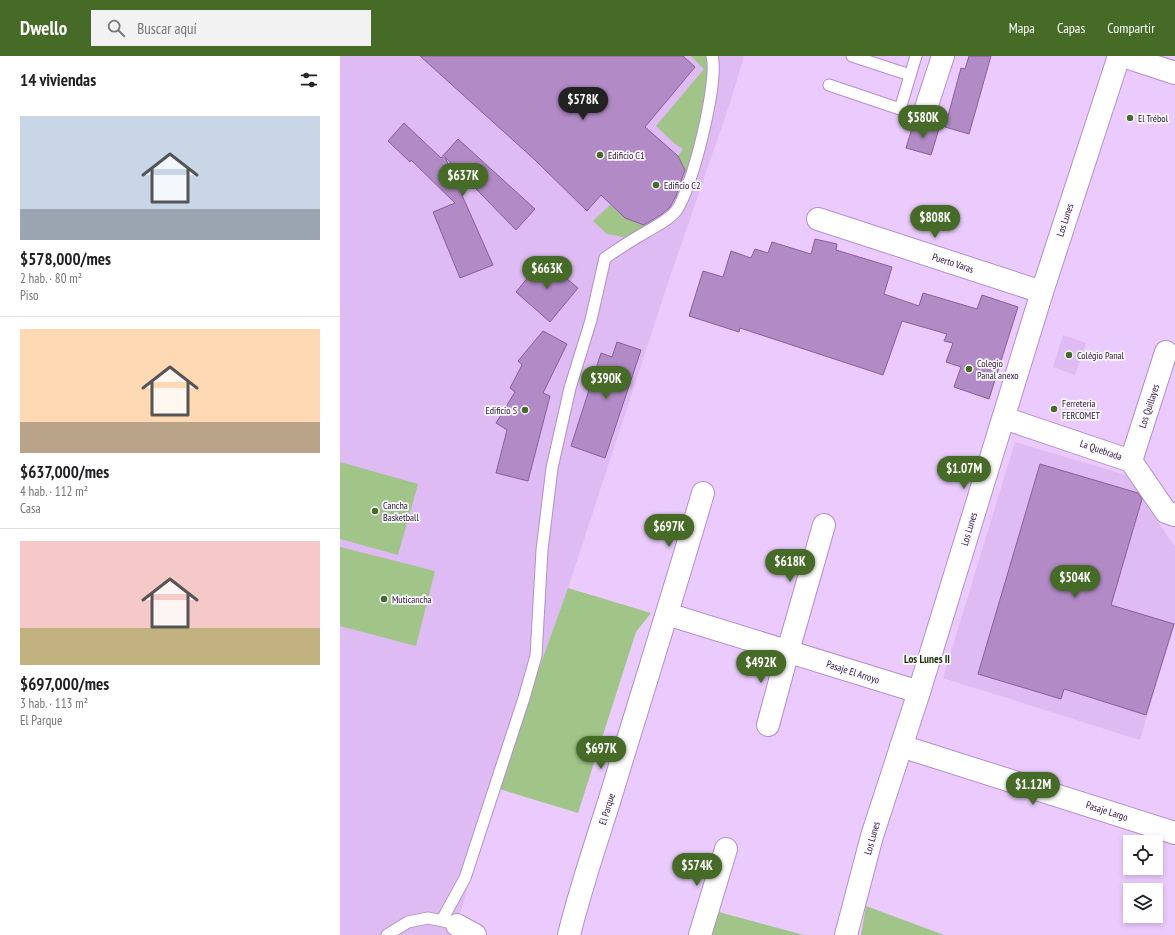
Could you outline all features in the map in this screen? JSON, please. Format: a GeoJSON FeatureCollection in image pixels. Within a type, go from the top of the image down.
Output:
{"type":"FeatureCollection","features":[{"type":"Feature","properties":{"kind":"street"},"geometry":{"type":"LineString","coordinates":[[924,114],[943,56]]}},
{"type":"Feature","properties":{"kind":"street","name":"Los Lunes"},"geometry":{"type":"LineString","coordinates":[[846,935],[872,836],[919,692],[1042,292],[1119,56]]}},
{"type":"Feature","properties":{"kind":"street"},"geometry":{"type":"LineString","coordinates":[[1123,56],[1175,73]]}},
{"type":"Feature","properties":{"kind":"street","name":"Puerto Varas"},"geometry":{"type":"LineString","coordinates":[[818,219],[1042,292]]}},
{"type":"Feature","properties":{"kind":"street","name":"Los Quillayes"},"geometry":{"type":"LineString","coordinates":[[1131,460],[1166,352]]}},
{"type":"Feature","properties":{"kind":"street","name":"La Quebrada"},"geometry":{"type":"LineString","coordinates":[[1004,418],[1131,460],[1166,512],[1175,515]]}},
{"type":"Feature","properties":{"kind":"street","name":"El Parque"},"geometry":{"type":"LineString","coordinates":[[569,935],[582,885],[605,816],[703,493]]}},
{"type":"Feature","properties":{"kind":"street"},"geometry":{"type":"LineString","coordinates":[[768,726],[824,526]]}},
{"type":"Feature","properties":{"kind":"street","name":"Pasaje El Arroyo"},"geometry":{"type":"LineString","coordinates":[[667,614],[919,692]]}},
{"type":"Feature","properties":{"kind":"street","name":"Pasaje Largo"},"geometry":{"type":"LineString","coordinates":[[901,746],[1175,833]]}},
{"type":"Feature","properties":{"kind":"street"},"geometry":{"type":"LineString","coordinates":[[700,935],[726,849]]}},
{"type":"Feature","properties":{"kind":"street"},"geometry":{"type":"LineString","coordinates":[[449,922],[475,935]]}},
{"type":"Feature","properties":{"kind":"lane"},"geometry":{"type":"LineString","coordinates":[[387,935],[408,922],[428,918],[449,922],[465,878],[524,698],[536,656],[537,615],[542,550],[552,468],[570,388],[590,320],[605,258],[665,220],[675,212],[682,199],[692,174],[710,100],[714,60],[712,56]]}},
{"type":"Feature","properties":{"kind":"lane"},"geometry":{"type":"LineString","coordinates":[[852,56],[910,75]]}},
{"type":"Feature","properties":{"kind":"lane"},"geometry":{"type":"LineString","coordinates":[[829,85],[900,109],[916,56]]}},
{"type":"Feature","properties":{"kind":"shaded area"},"geometry":{"type":"Polygon","coordinates":[[[340,56],[744,56],[731,100],[669,280],[568,588],[496,788],[454,935],[340,935],[340,56]]]}},
{"type":"Feature","properties":{"kind":"shaded area","name":"Colégio Panal"},"geometry":{"type":"Polygon","coordinates":[[[1063,335],[1086,343],[1075,375],[1053,367],[1063,335]]]}},
{"type":"Feature","properties":{"kind":"shaded area"},"geometry":{"type":"Polygon","coordinates":[[[1015,442],[1126,475],[1175,547],[1175,623],[1140,740],[943,678],[1015,442]]]}},
{"type":"Feature","properties":{"kind":"green space"},"geometry":{"type":"Polygon","coordinates":[[[691,56],[709,56],[712,65],[713,94],[710,117],[693,180],[679,210],[668,221],[651,232],[630,238],[607,234],[593,221],[610,205],[625,218],[648,226],[663,220],[674,211],[687,185],[685,171],[678,156],[683,149],[674,143],[656,126],[704,69],[691,56]]]}},
{"type":"Feature","properties":{"kind":"green space","name":"Cancha Basketball"},"geometry":{"type":"Polygon","coordinates":[[[340,462],[418,484],[398,555],[340,539],[340,462]]]}},
{"type":"Feature","properties":{"kind":"green space","name":"Muticancha"},"geometry":{"type":"Polygon","coordinates":[[[340,547],[435,571],[416,646],[340,626],[340,547]]]}},
{"type":"Feature","properties":{"kind":"green space"},"geometry":{"type":"Polygon","coordinates":[[[568,588],[651,613],[636,632],[578,813],[496,788],[568,588]]]}},
{"type":"Feature","properties":{"kind":"green space"},"geometry":{"type":"Polygon","coordinates":[[[866,906],[944,935],[861,935],[866,906]]]}},
{"type":"Feature","properties":{"kind":"green space"},"geometry":{"type":"Polygon","coordinates":[[[715,911],[804,935],[709,935],[715,911]]]}},
{"type":"Feature","properties":{"kind":"building"},"geometry":{"type":"Polygon","coordinates":[[[420,56],[683,56],[695,67],[645,127],[678,156],[685,170],[676,196],[670,207],[662,214],[644,225],[625,218],[601,195],[587,211],[535,160],[420,56]]]}},
{"type":"Feature","properties":{"kind":"building"},"geometry":{"type":"Polygon","coordinates":[[[969,56],[991,56],[969,134],[945,127],[961,68],[965,69],[969,56]]]}},
{"type":"Feature","properties":{"kind":"building"},"geometry":{"type":"Polygon","coordinates":[[[914,122],[920,126],[928,125],[939,129],[931,155],[906,148],[914,122]]]}},
{"type":"Feature","properties":{"kind":"building"},"geometry":{"type":"Polygon","coordinates":[[[404,123],[441,158],[458,139],[535,209],[516,230],[445,157],[493,265],[460,278],[433,212],[455,203],[411,160],[410,162],[388,141],[404,123]]]}},
{"type":"Feature","properties":{"kind":"building"},"geometry":{"type":"Polygon","coordinates":[[[815,239],[837,244],[836,250],[892,267],[884,294],[919,306],[923,293],[977,309],[982,295],[1018,307],[989,399],[954,387],[961,367],[946,362],[953,343],[944,341],[947,334],[902,321],[883,375],[740,328],[739,332],[689,316],[703,271],[723,277],[731,251],[751,258],[755,249],[768,253],[772,242],[811,254],[815,239]]]}},
{"type":"Feature","properties":{"kind":"building"},"geometry":{"type":"Polygon","coordinates":[[[543,259],[578,288],[550,322],[516,292],[543,259]]]}},
{"type":"Feature","properties":{"kind":"building","name":"Edificio S"},"geometry":{"type":"Polygon","coordinates":[[[543,331],[567,344],[543,393],[550,396],[528,481],[496,473],[507,430],[496,423],[515,392],[510,388],[522,365],[518,361],[543,331]]]}},
{"type":"Feature","properties":{"kind":"building"},"geometry":{"type":"Polygon","coordinates":[[[617,342],[641,350],[605,458],[571,446],[601,353],[612,357],[617,342]]]}},
{"type":"Feature","properties":{"kind":"building"},"geometry":{"type":"Polygon","coordinates":[[[1040,464],[1138,493],[1142,499],[1111,605],[1174,624],[1146,715],[1064,689],[1061,699],[978,674],[1040,464]]]}},
{"type":"Feature","properties":{"kind":"place","name":"El Trébol"},"geometry":{"type":"Point","coordinates":[1130,118]}},
{"type":"Feature","properties":{"kind":"place","name":"Edificio C1"},"geometry":{"type":"Point","coordinates":[600,155]}},
{"type":"Feature","properties":{"kind":"place","name":"Edificio C2"},"geometry":{"type":"Point","coordinates":[656,185]}},
{"type":"Feature","properties":{"kind":"place","name":"Colégio Panal"},"geometry":{"type":"Point","coordinates":[1069,355]}},
{"type":"Feature","properties":{"kind":"place","name":"Colegio Panal anexo"},"geometry":{"type":"Point","coordinates":[969,369]}},
{"type":"Feature","properties":{"kind":"place","name":"Ferreteria FERCOMET"},"geometry":{"type":"Point","coordinates":[1054,409]}},
{"type":"Feature","properties":{"kind":"place","name":"Edificio S"},"geometry":{"type":"Point","coordinates":[525,410]}},
{"type":"Feature","properties":{"kind":"place","name":"Cancha Basketball"},"geometry":{"type":"Point","coordinates":[375,511]}},
{"type":"Feature","properties":{"kind":"place","name":"Muticancha"},"geometry":{"type":"Point","coordinates":[384,599]}},
{"type":"Feature","properties":{"kind":"district","name":"Los Lunes II"},"geometry":{"type":"Point","coordinates":[927,659]}}]}
